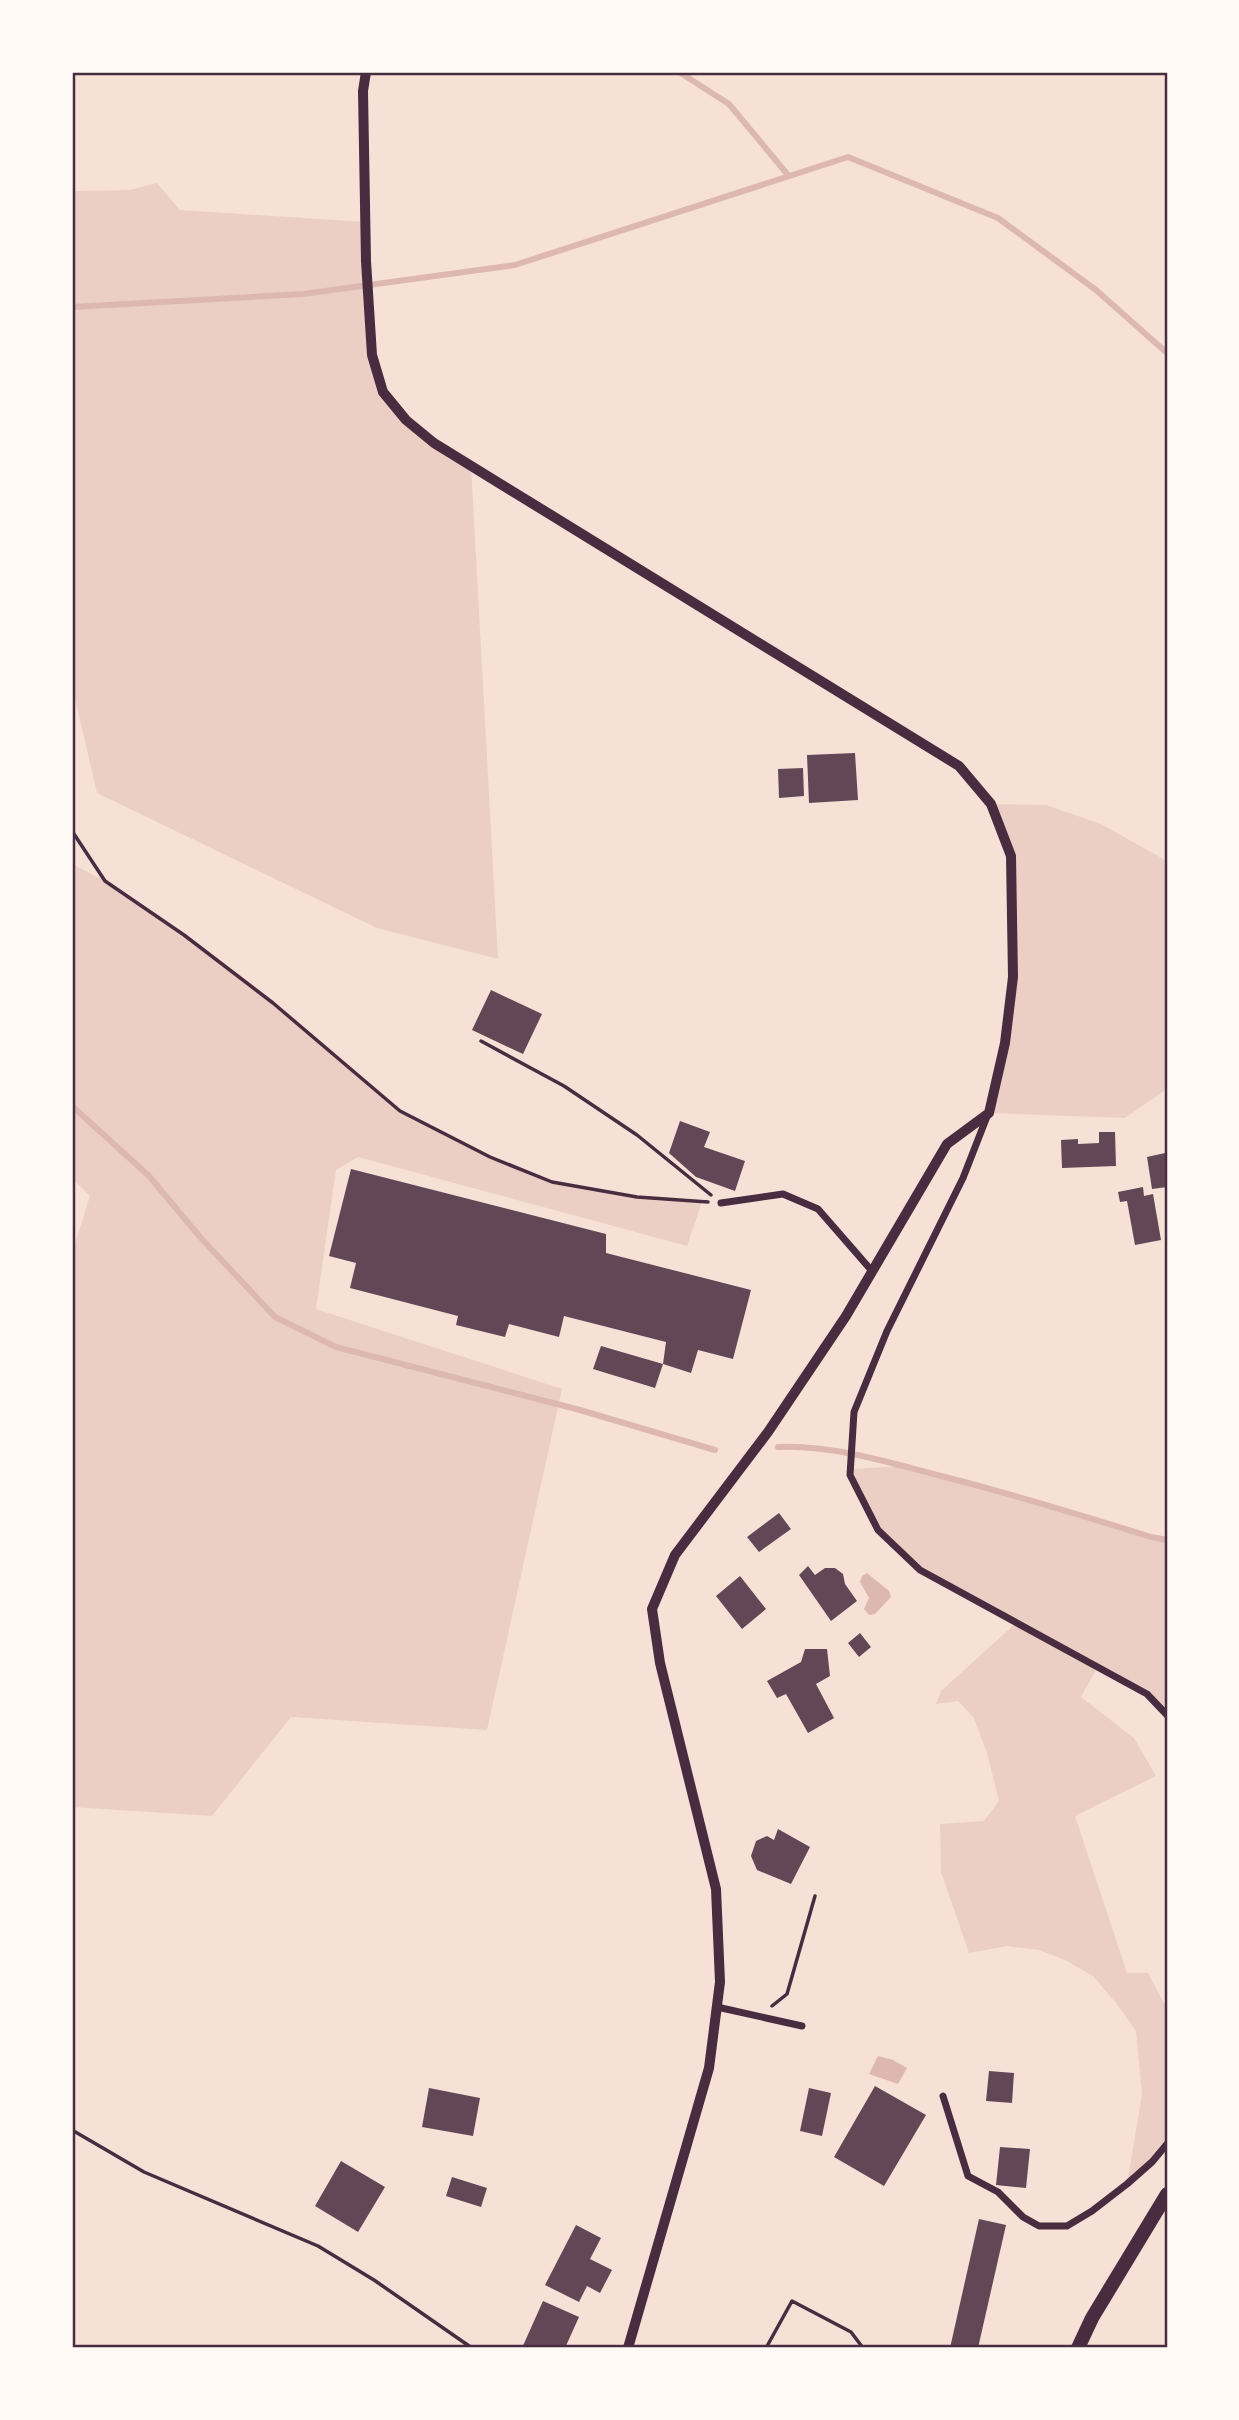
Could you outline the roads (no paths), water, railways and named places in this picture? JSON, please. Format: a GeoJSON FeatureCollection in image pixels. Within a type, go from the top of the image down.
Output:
{"type":"FeatureCollection","features":[{"type":"Feature","properties":{"kind":"main road"},"geometry":{"type":"LineString","coordinates":[[1078,2348],[1167,2194]]}},
{"type":"Feature","properties":{"kind":"street"},"geometry":{"type":"LineString","coordinates":[[366,72],[363,91],[366,261],[372,355],[383,392],[406,420],[434,443],[959,766],[991,804],[1011,856],[1013,977],[1005,1043],[989,1113],[963,1178],[883,1342],[854,1412],[850,1475],[878,1530],[920,1570],[1147,1694],[1167,1715]]}},
{"type":"Feature","properties":{"kind":"street"},"geometry":{"type":"LineString","coordinates":[[628,2348],[709,2068],[720,1982],[716,1889],[660,1663],[652,1609],[675,1555],[768,1432],[846,1316],[947,1144],[989,1113]]}},
{"type":"Feature","properties":{"kind":"street"},"geometry":{"type":"LineString","coordinates":[[721,1203],[783,1194],[817,1209],[872,1271]]}},
{"type":"Feature","properties":{"kind":"street"},"geometry":{"type":"LineString","coordinates":[[717,2007],[802,2026]]}},
{"type":"Feature","properties":{"kind":"street"},"geometry":{"type":"LineString","coordinates":[[943,2096],[968,2176],[998,2192],[1024,2217],[1039,2226],[1067,2226],[1092,2211],[1152,2162],[1167,2144]]}},
{"type":"Feature","properties":{"kind":"waterway"},"geometry":{"type":"LineString","coordinates":[[679,72],[729,104],[788,175]]}},
{"type":"Feature","properties":{"kind":"waterway"},"geometry":{"type":"LineString","coordinates":[[72,307],[303,294],[515,265],[848,157],[998,218],[1096,290],[1167,353]]}},
{"type":"Feature","properties":{"kind":"waterway"},"geometry":{"type":"LineString","coordinates":[[72,1106],[149,1176],[200,1237],[275,1317],[336,1347],[580,1410],[715,1450]]}},
{"type":"Feature","properties":{"kind":"waterway"},"geometry":{"type":"LineString","coordinates":[[778,1447],[819,1449],[880,1460],[1167,1540]]}}]}
